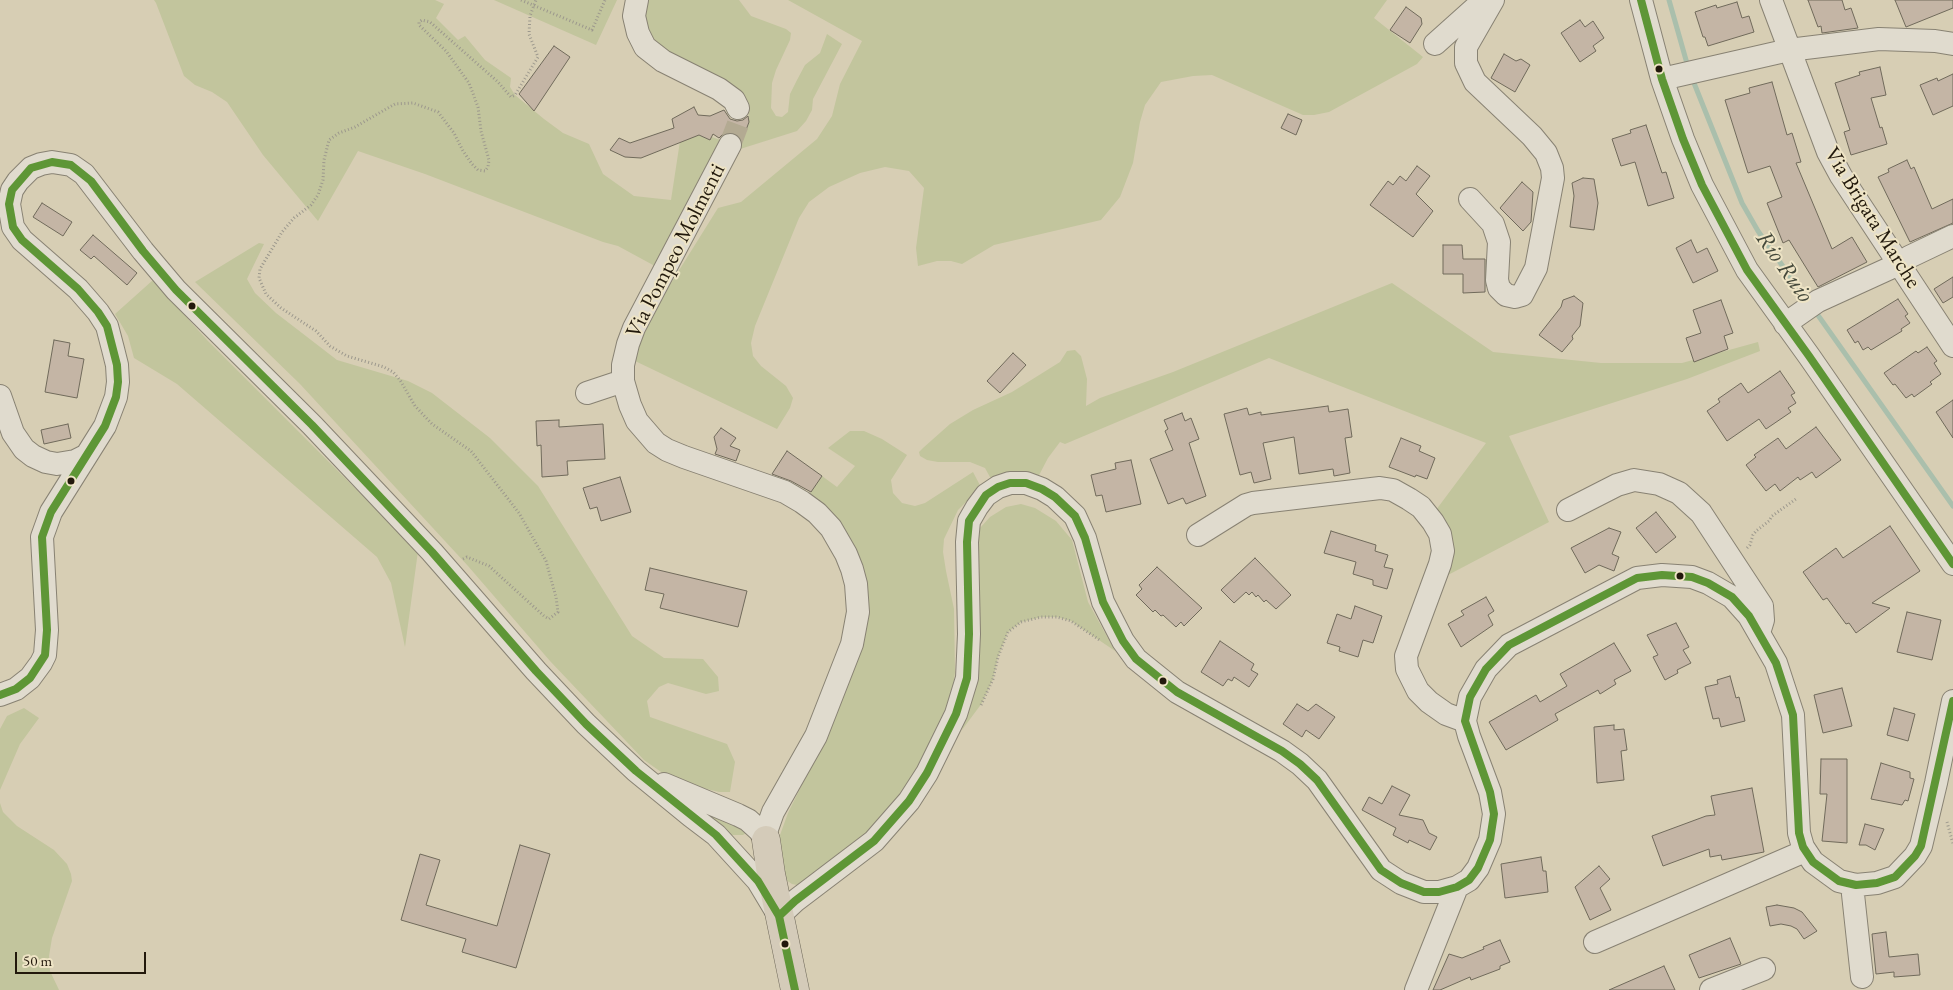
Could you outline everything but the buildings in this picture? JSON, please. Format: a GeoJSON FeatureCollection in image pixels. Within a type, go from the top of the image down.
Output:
{"type":"FeatureCollection","features":[{"type":"Feature","properties":{"kind":"main road"},"geometry":{"type":"LineString","coordinates":[[766,840],[779,916],[796,990]]}},
{"type":"Feature","properties":{"kind":"street"},"geometry":{"type":"LineString","coordinates":[[637,0],[634,16],[638,34],[645,47],[663,61],[719,89],[734,100],[738,108]]}},
{"type":"Feature","properties":{"kind":"street"},"geometry":{"type":"LineString","coordinates":[[1435,44],[1484,0]]}},
{"type":"Feature","properties":{"kind":"street"},"geometry":{"type":"LineString","coordinates":[[1470,199],[1494,224],[1499,242],[1497,280],[1499,288],[1506,295],[1515,297],[1522,295],[1536,268],[1552,178],[1552,168],[1546,153],[1532,136],[1475,82],[1466,63],[1466,47],[1493,0]]}},
{"type":"Feature","properties":{"kind":"street"},"geometry":{"type":"LineString","coordinates":[[1641,0],[1671,77],[1683,140],[1718,216],[1747,270],[1790,321],[1953,564]]}},
{"type":"Feature","properties":{"kind":"street","name":"Via Brigata Marche"},"geometry":{"type":"LineString","coordinates":[[1771,0],[1828,152],[1841,176],[1953,346]]}},
{"type":"Feature","properties":{"kind":"street"},"geometry":{"type":"LineString","coordinates":[[1671,77],[1789,50],[1879,39],[1935,41],[1953,44]]}},
{"type":"Feature","properties":{"kind":"street","name":"Via Pompeo Molmenti"},"geometry":{"type":"LineString","coordinates":[[730,145],[634,328],[623,365],[623,381],[630,406],[637,421],[656,443],[684,457],[785,492],[817,513],[831,528],[846,554],[856,584],[858,612],[852,644],[816,736],[772,812],[766,840]]}},
{"type":"Feature","properties":{"kind":"street"},"geometry":{"type":"LineString","coordinates":[[0,695],[16,689],[30,678],[45,655],[47,630],[42,537],[51,512],[104,426],[116,397],[118,382],[117,365],[107,326],[98,312],[78,289],[22,240],[13,227],[9,204],[12,190],[18,180],[31,168],[52,162],[70,165],[91,181],[143,251],[176,290],[312,425],[432,552],[536,671],[586,724],[636,771],[716,835],[758,881],[779,916],[795,901],[874,841],[909,801],[927,773],[956,714],[967,678],[970,634],[967,542],[970,521],[986,495],[998,487],[1010,483],[1026,483],[1042,489],[1055,496],[1075,516],[1086,538],[1103,602],[1123,641],[1136,659],[1177,692],[1282,751],[1300,764],[1316,780],[1381,870],[1401,883],[1424,892],[1440,892],[1457,887],[1469,880],[1483,859],[1490,840],[1494,814],[1490,792],[1465,721],[1470,697],[1477,681],[1496,657],[1510,645],[1637,578],[1662,575],[1692,577],[1708,583],[1732,597],[1741,606],[1776,663],[1794,715],[1798,833],[1805,851],[1813,862],[1826,873],[1840,881],[1852,884],[1877,883],[1895,877],[1907,866],[1921,846],[1953,701]]}},
{"type":"Feature","properties":{"kind":"street"},"geometry":{"type":"LineString","coordinates":[[1790,321],[1818,301],[1899,264],[1909,257],[1953,236]]}},
{"type":"Feature","properties":{"kind":"street"},"geometry":{"type":"LineString","coordinates":[[586,393],[623,381]]}},
{"type":"Feature","properties":{"kind":"street"},"geometry":{"type":"LineString","coordinates":[[0,396],[12,433],[24,450],[46,462],[57,464],[75,461],[85,456]]}},
{"type":"Feature","properties":{"kind":"street"},"geometry":{"type":"LineString","coordinates":[[1568,510],[1617,485],[1634,480],[1659,484],[1679,493],[1702,513],[1762,606],[1763,620],[1759,633]]}},
{"type":"Feature","properties":{"kind":"street"},"geometry":{"type":"LineString","coordinates":[[1198,535],[1246,505],[1380,488],[1393,490],[1409,499],[1421,508],[1433,522],[1440,534],[1443,551],[1406,656],[1407,670],[1418,690],[1429,702],[1446,714],[1465,721]]}},
{"type":"Feature","properties":{"kind":"street"},"geometry":{"type":"LineString","coordinates":[[636,771],[686,795],[725,809],[748,820],[766,840]]}},
{"type":"Feature","properties":{"kind":"street"},"geometry":{"type":"LineString","coordinates":[[725,809],[756,805],[772,800],[783,792]]}},
{"type":"Feature","properties":{"kind":"street"},"geometry":{"type":"LineString","coordinates":[[716,835],[738,842],[766,840]]}},
{"type":"Feature","properties":{"kind":"street"},"geometry":{"type":"LineString","coordinates":[[1595,942],[1805,851]]}},
{"type":"Feature","properties":{"kind":"street"},"geometry":{"type":"LineString","coordinates":[[1852,884],[1862,977]]}},
{"type":"Feature","properties":{"kind":"street"},"geometry":{"type":"LineString","coordinates":[[1416,990],[1457,887]]}},
{"type":"Feature","properties":{"kind":"street"},"geometry":{"type":"LineString","coordinates":[[1711,990],[1764,969]]}},
{"type":"Feature","properties":{"kind":"path"},"geometry":{"type":"LineString","coordinates":[[521,0],[592,30],[605,0]]}},
{"type":"Feature","properties":{"kind":"path"},"geometry":{"type":"LineString","coordinates":[[458,561],[467,557],[478,560],[489,566],[544,616],[550,618],[558,612],[556,597],[546,562],[519,513],[471,451],[432,424],[415,406],[400,380],[392,372],[384,367],[347,356],[330,346],[316,331],[281,308],[266,294],[259,278],[260,269],[282,232],[294,218],[311,205],[318,195],[323,180],[328,140],[395,104],[413,103],[438,112],[454,133],[472,164],[478,170],[485,171],[489,160],[481,131],[478,107],[469,83],[446,51],[419,25],[419,22],[422,20],[430,22],[498,82],[511,97],[515,95],[538,57],[528,34],[530,16],[536,0]]}},
{"type":"Feature","properties":{"kind":"path"},"geometry":{"type":"LineString","coordinates":[[1730,557],[1745,550],[1750,545],[1756,531],[1770,521],[1772,516],[1796,499]]}},
{"type":"Feature","properties":{"kind":"path"},"geometry":{"type":"LineString","coordinates":[[977,710],[993,680],[998,657],[1008,632],[1021,622],[1041,617],[1057,617],[1071,621],[1107,646]]}},
{"type":"Feature","properties":{"kind":"green space"},"geometry":{"type":"Polygon","coordinates":[[[154,0],[435,0],[444,4],[436,18],[458,40],[465,36],[485,60],[511,78],[510,87],[515,95],[544,119],[563,133],[589,144],[603,174],[634,196],[671,200],[680,141],[699,135],[710,140],[712,137],[723,141],[653,267],[653,265],[618,246],[358,151],[318,221],[263,155],[227,102],[212,92],[195,85],[184,76],[154,0]]]}},
{"type":"Feature","properties":{"kind":"green space"},"geometry":{"type":"Polygon","coordinates":[[[494,0],[617,0],[596,45],[494,0]]]}},
{"type":"Feature","properties":{"kind":"green space"},"geometry":{"type":"Polygon","coordinates":[[[643,0],[739,0],[751,16],[786,29],[791,33],[790,40],[772,83],[771,108],[776,116],[782,117],[788,112],[790,94],[805,65],[820,53],[827,34],[842,44],[813,99],[812,110],[806,121],[797,131],[737,150],[746,133],[749,122],[748,107],[650,42],[643,0]]]}},
{"type":"Feature","properties":{"kind":"green space"},"geometry":{"type":"Polygon","coordinates":[[[788,0],[1387,0],[1374,18],[1423,57],[1417,64],[1329,112],[1314,115],[1303,115],[1212,75],[1193,76],[1161,82],[1145,105],[1133,163],[1120,197],[1101,220],[994,245],[962,264],[951,261],[937,261],[918,266],[916,248],[924,188],[909,171],[885,167],[860,173],[829,187],[809,202],[799,218],[755,326],[751,343],[753,356],[761,366],[786,386],[793,398],[790,408],[777,429],[633,360],[639,344],[668,288],[718,208],[741,202],[817,139],[832,116],[840,84],[862,41],[788,0]]]}},
{"type":"Feature","properties":{"kind":"green space"},"geometry":{"type":"Polygon","coordinates":[[[259,243],[264,244],[247,279],[255,293],[276,313],[337,360],[408,381],[432,393],[490,438],[538,486],[632,636],[664,658],[703,659],[718,677],[719,691],[706,694],[668,683],[659,687],[647,701],[650,717],[727,744],[735,762],[730,792],[719,792],[690,785],[664,774],[644,760],[550,661],[468,566],[300,384],[195,282],[259,243]]]}},
{"type":"Feature","properties":{"kind":"green space"},"geometry":{"type":"Polygon","coordinates":[[[153,280],[207,340],[418,551],[405,647],[391,583],[377,557],[177,384],[134,358],[128,336],[115,314],[153,280]]]}},
{"type":"Feature","properties":{"kind":"green space"},"geometry":{"type":"Polygon","coordinates":[[[1392,283],[1493,352],[1601,363],[1682,363],[1758,342],[1760,351],[1687,379],[1509,436],[1549,522],[1448,575],[1436,510],[1486,443],[1269,358],[1065,444],[1060,442],[1048,458],[1036,481],[996,488],[985,468],[970,462],[938,462],[927,460],[920,456],[919,452],[950,424],[973,410],[1012,392],[1060,362],[1067,351],[1075,350],[1081,356],[1087,379],[1086,406],[1100,398],[1173,372],[1392,283]]]}},
{"type":"Feature","properties":{"kind":"green space"},"geometry":{"type":"Polygon","coordinates":[[[850,431],[864,431],[882,439],[907,455],[891,480],[893,493],[902,503],[915,506],[925,503],[973,472],[983,491],[969,499],[958,510],[944,539],[943,552],[954,609],[955,672],[953,688],[934,746],[874,832],[802,886],[792,884],[783,878],[779,844],[780,835],[788,813],[824,740],[866,619],[807,498],[822,476],[837,487],[855,466],[828,448],[850,431]]]}},
{"type":"Feature","properties":{"kind":"green space"},"geometry":{"type":"Polygon","coordinates":[[[1021,504],[1035,508],[1056,521],[1072,540],[1088,602],[1115,651],[1071,621],[1057,617],[1041,617],[1021,622],[1008,632],[998,657],[993,679],[982,703],[962,730],[977,678],[976,544],[980,528],[990,517],[1006,507],[1021,504]]]}},
{"type":"Feature","properties":{"kind":"green space"},"geometry":{"type":"Polygon","coordinates":[[[24,708],[39,718],[20,744],[0,790],[0,729],[7,716],[24,708]]]}},
{"type":"Feature","properties":{"kind":"green space"},"geometry":{"type":"Polygon","coordinates":[[[668,792],[741,824],[746,833],[743,835],[732,835],[717,830],[668,792]]]}},
{"type":"Feature","properties":{"kind":"green space"},"geometry":{"type":"Polygon","coordinates":[[[0,803],[3,812],[17,826],[54,850],[67,864],[71,874],[72,881],[52,938],[49,956],[50,971],[59,990],[0,990],[0,803]]]}},
{"type":"Feature","properties":{"kind":"waterway","name":"Rio Ruio"},"geometry":{"type":"LineString","coordinates":[[1669,0],[1688,67]]}},
{"type":"Feature","properties":{"kind":"waterway","name":"Rio Ruio"},"geometry":{"type":"LineString","coordinates":[[1692,78],[1742,203],[1758,231],[1808,302]]}},
{"type":"Feature","properties":{"kind":"waterway","name":"Rio Ruio"},"geometry":{"type":"LineString","coordinates":[[1815,311],[1953,506]]}},
{"type":"Feature","properties":{"kind":"tunnel"},"geometry":{"type":"LineString","coordinates":[[730,145],[738,124],[738,108]]}},
{"type":"Feature","properties":{"kind":"transit line"},"geometry":{"type":"LineString","coordinates":[[1641,0],[1662,79],[1683,139],[1702,185],[1747,270],[1953,564]]}},
{"type":"Feature","properties":{"kind":"transit line"},"geometry":{"type":"LineString","coordinates":[[0,695],[16,689],[30,678],[45,655],[47,630],[42,537],[51,512],[105,426],[116,397],[118,382],[117,365],[107,326],[98,312],[78,289],[22,240],[13,227],[9,204],[12,190],[31,168],[52,162],[71,165],[91,181],[143,251],[176,290],[312,425],[432,552],[536,671],[586,724],[636,771],[716,835],[758,881],[779,916],[795,990]]}},
{"type":"Feature","properties":{"kind":"transit line"},"geometry":{"type":"LineString","coordinates":[[779,916],[795,901],[874,841],[909,801],[927,773],[956,714],[967,678],[969,634],[967,542],[969,521],[986,495],[998,487],[1010,483],[1026,483],[1042,489],[1055,497],[1075,516],[1085,538],[1103,602],[1123,641],[1136,659],[1177,692],[1282,751],[1300,764],[1317,780],[1381,870],[1401,883],[1424,892],[1439,892],[1457,887],[1469,880],[1478,868],[1490,840],[1494,814],[1490,792],[1465,721],[1470,697],[1486,669],[1509,645],[1637,578],[1662,575],[1692,577],[1708,583],[1732,597],[1749,616],[1776,663],[1793,715],[1799,833],[1803,847],[1813,862],[1839,881],[1856,885],[1877,883],[1895,877],[1915,856],[1921,846],[1953,701]]}}]}
